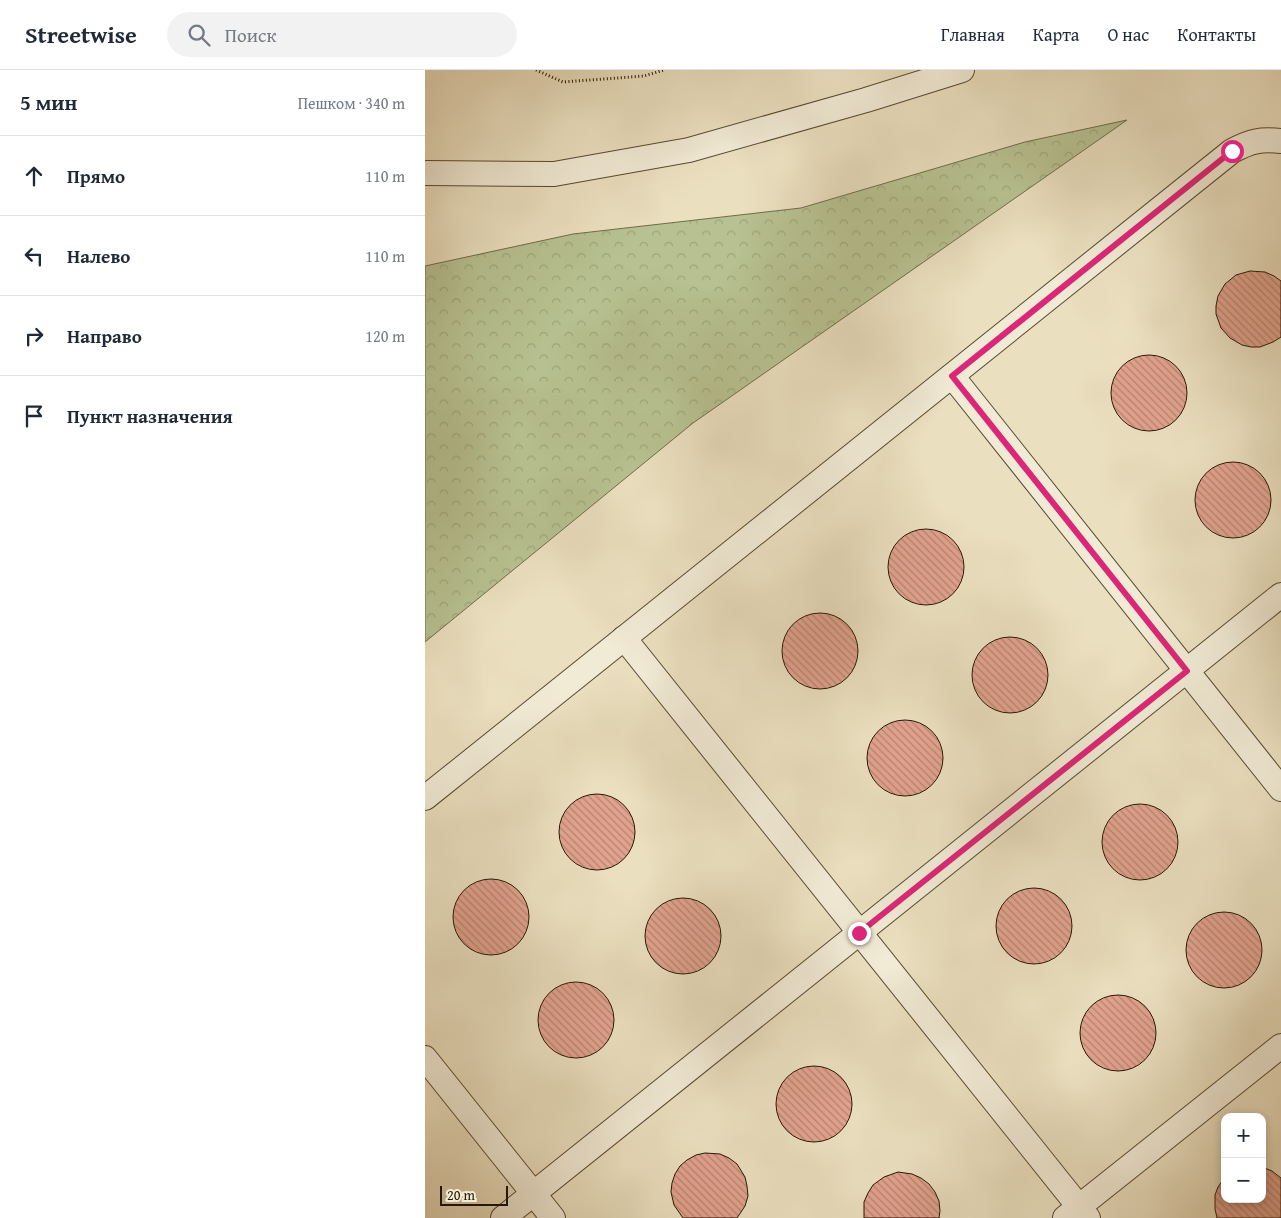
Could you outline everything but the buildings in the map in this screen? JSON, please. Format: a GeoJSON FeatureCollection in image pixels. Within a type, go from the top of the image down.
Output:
{"type":"FeatureCollection","features":[{"type":"Feature","properties":{"kind":"street"},"geometry":{"type":"LineString","coordinates":[[425,173],[554,174],[689,150],[866,100],[962,70]]}},
{"type":"Feature","properties":{"kind":"street"},"geometry":{"type":"LineString","coordinates":[[425,798],[1232,151],[1249,143],[1265,140],[1281,141]]}},
{"type":"Feature","properties":{"kind":"street"},"geometry":{"type":"LineString","coordinates":[[952,376],[1281,789]]}},
{"type":"Feature","properties":{"kind":"street"},"geometry":{"type":"LineString","coordinates":[[503,1218],[1281,595]]}},
{"type":"Feature","properties":{"kind":"street"},"geometry":{"type":"LineString","coordinates":[[625,638],[859,933],[1077,1214],[1281,1046]]}},
{"type":"Feature","properties":{"kind":"street"},"geometry":{"type":"LineString","coordinates":[[425,1058],[553,1218]]}},
{"type":"Feature","properties":{"kind":"path"},"geometry":{"type":"LineString","coordinates":[[537,70],[563,82],[644,76],[664,70]]}},
{"type":"Feature","properties":{"kind":"green space"},"geometry":{"type":"Polygon","coordinates":[[[1127,120],[693,423],[425,642],[425,266],[573,234],[801,208],[1025,142],[1127,120]]]}},
{"type":"Feature","properties":{"kind":"route"},"geometry":{"type":"LineString","coordinates":[[859,933],[1187,671],[952,376],[1232,151]]}}]}
